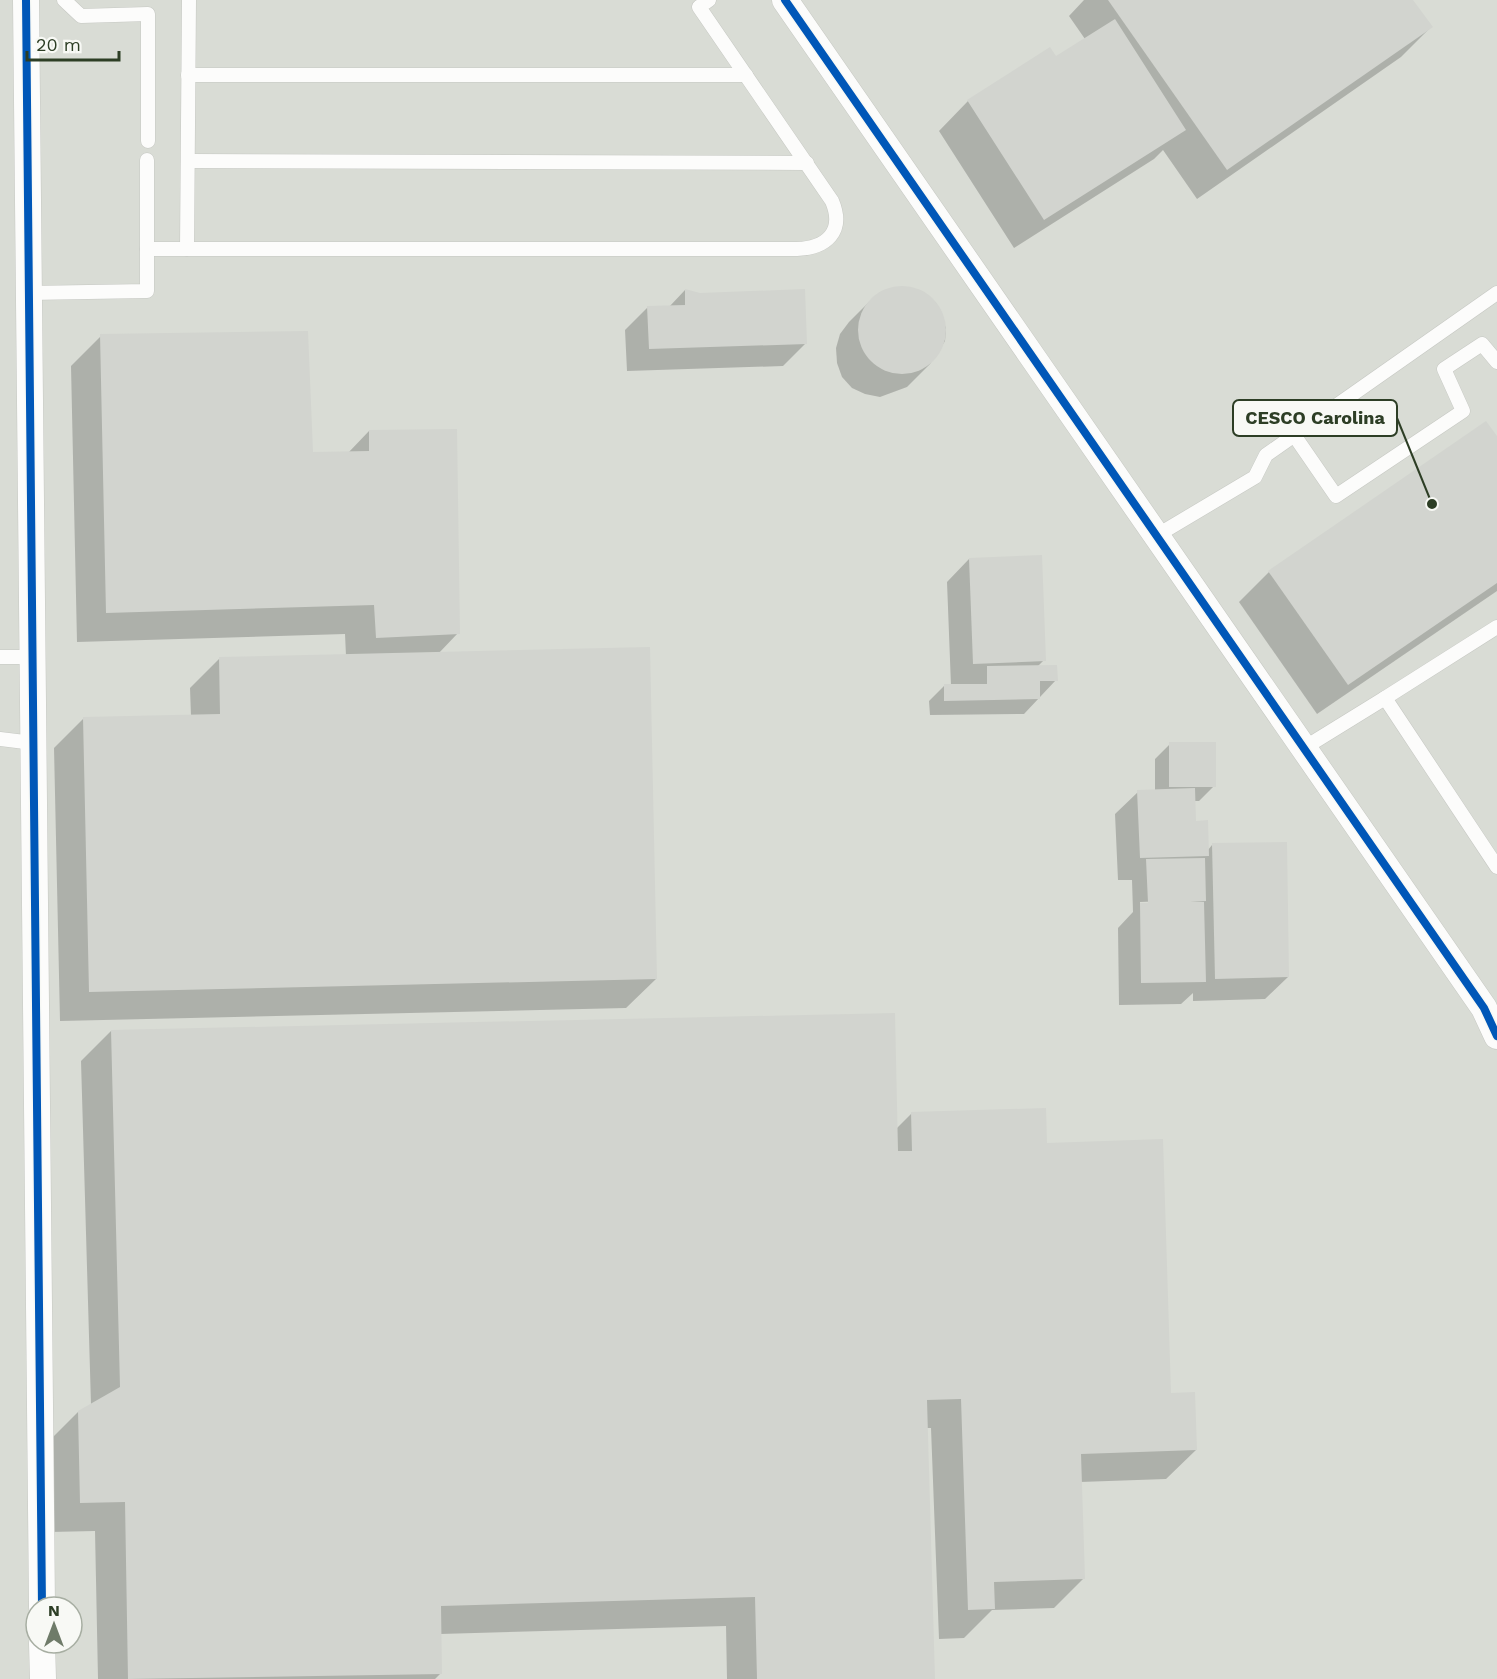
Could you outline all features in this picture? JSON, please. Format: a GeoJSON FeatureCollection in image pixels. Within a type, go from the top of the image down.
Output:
{"type":"FeatureCollection","features":[{"type":"Feature","properties":{"kind":"street"},"geometry":{"type":"LineString","coordinates":[[26,0],[42,1595]]}},
{"type":"Feature","properties":{"kind":"street"},"geometry":{"type":"LineString","coordinates":[[785,0],[1484,1008],[1497,1036]]}},
{"type":"Feature","properties":{"kind":"street"},"geometry":{"type":"LineString","coordinates":[[42,1655],[43,1679]]}},
{"type":"Feature","properties":{"kind":"lane"},"geometry":{"type":"LineString","coordinates":[[64,0],[81,16],[148,14],[148,141]]}},
{"type":"Feature","properties":{"kind":"lane"},"geometry":{"type":"LineString","coordinates":[[187,249],[189,0]]}},
{"type":"Feature","properties":{"kind":"lane"},"geometry":{"type":"LineString","coordinates":[[147,249],[813,249],[830,237],[835,228],[837,211],[746,75],[701,2]]}},
{"type":"Feature","properties":{"kind":"lane"},"geometry":{"type":"LineString","coordinates":[[188,75],[746,75]]}},
{"type":"Feature","properties":{"kind":"lane"},"geometry":{"type":"LineString","coordinates":[[29,293],[147,291],[147,160]]}},
{"type":"Feature","properties":{"kind":"lane"},"geometry":{"type":"LineString","coordinates":[[188,161],[807,163]]}},
{"type":"Feature","properties":{"kind":"lane"},"geometry":{"type":"LineString","coordinates":[[1156,536],[1254,477],[1266,455],[1497,293]]}},
{"type":"Feature","properties":{"kind":"lane"},"geometry":{"type":"LineString","coordinates":[[1294,435],[1336,496],[1463,411],[1444,369],[1482,344],[1497,362]]}},
{"type":"Feature","properties":{"kind":"lane"},"geometry":{"type":"LineString","coordinates":[[1304,748],[1497,627]]}},
{"type":"Feature","properties":{"kind":"lane"},"geometry":{"type":"LineString","coordinates":[[0,657],[32,657]]}},
{"type":"Feature","properties":{"kind":"lane"},"geometry":{"type":"LineString","coordinates":[[1384,698],[1497,867]]}},
{"type":"Feature","properties":{"kind":"lane"},"geometry":{"type":"LineString","coordinates":[[0,739],[33,743]]}},
{"type":"Feature","properties":{"kind":"shaded area"},"geometry":{"type":"Polygon","coordinates":[[[0,0],[1497,0],[1497,1679],[0,1679],[0,0]]]}},
{"type":"Feature","properties":{"kind":"building"},"geometry":{"type":"Polygon","coordinates":[[[1108,0],[1413,0],[1433,27],[1227,170],[1108,0]]]}},
{"type":"Feature","properties":{"kind":"building"},"geometry":{"type":"Polygon","coordinates":[[[1115,19],[1186,130],[1044,220],[967,100],[1050,47],[1056,56],[1115,19]]]}},
{"type":"Feature","properties":{"kind":"building"},"geometry":{"type":"Polygon","coordinates":[[[893,286],[911,286],[927,293],[939,305],[946,321],[946,339],[939,355],[927,367],[911,374],[893,374],[877,367],[865,355],[858,339],[858,321],[865,305],[877,293],[893,286]]]}},
{"type":"Feature","properties":{"kind":"building"},"geometry":{"type":"Polygon","coordinates":[[[685,289],[700,293],[805,289],[807,344],[649,349],[647,306],[685,305],[685,289]]]}},
{"type":"Feature","properties":{"kind":"building"},"geometry":{"type":"Polygon","coordinates":[[[308,331],[313,452],[369,451],[369,430],[457,429],[460,634],[376,638],[374,605],[106,613],[100,334],[308,331]]]}},
{"type":"Feature","properties":{"kind":"building"},"geometry":{"type":"Polygon","coordinates":[[[1486,421],[1497,436],[1497,583],[1348,685],[1268,571],[1486,421]]]}},
{"type":"Feature","properties":{"kind":"building"},"geometry":{"type":"Polygon","coordinates":[[[1042,555],[1046,661],[973,664],[969,558],[1042,555]]]}},
{"type":"Feature","properties":{"kind":"building"},"geometry":{"type":"Polygon","coordinates":[[[650,647],[657,979],[89,992],[83,717],[220,714],[219,657],[650,647]]]}},
{"type":"Feature","properties":{"kind":"building"},"geometry":{"type":"Polygon","coordinates":[[[1057,665],[1058,681],[1040,681],[1040,699],[944,701],[944,684],[987,684],[987,666],[1057,665]]]}},
{"type":"Feature","properties":{"kind":"building"},"geometry":{"type":"Polygon","coordinates":[[[1169,742],[1216,742],[1216,787],[1169,787],[1169,742]]]}},
{"type":"Feature","properties":{"kind":"building"},"geometry":{"type":"Polygon","coordinates":[[[1195,788],[1196,821],[1208,820],[1209,856],[1140,858],[1137,790],[1195,788]]]}},
{"type":"Feature","properties":{"kind":"building"},"geometry":{"type":"Polygon","coordinates":[[[1287,842],[1289,977],[1215,979],[1212,843],[1287,842]]]}},
{"type":"Feature","properties":{"kind":"building"},"geometry":{"type":"Polygon","coordinates":[[[1205,858],[1206,901],[1190,902],[1204,902],[1206,982],[1141,983],[1140,903],[1148,903],[1146,859],[1205,858]]]}},
{"type":"Feature","properties":{"kind":"building"},"geometry":{"type":"Polygon","coordinates":[[[895,1013],[898,1151],[912,1151],[911,1112],[1046,1108],[1047,1143],[1163,1139],[1171,1393],[1195,1392],[1197,1450],[1081,1454],[1085,1579],[994,1582],[995,1609],[968,1610],[961,1399],[927,1400],[935,1679],[757,1679],[755,1597],[441,1606],[442,1674],[128,1679],[125,1502],[80,1503],[78,1411],[120,1387],[111,1030],[895,1013]]]}},
{"type":"Feature","properties":{"kind":"cycle path"},"geometry":{"type":"LineString","coordinates":[[26,0],[42,1595]]}},
{"type":"Feature","properties":{"kind":"cycle path"},"geometry":{"type":"LineString","coordinates":[[785,0],[1484,1008],[1497,1036]]}},
{"type":"Feature","properties":{"kind":"place","name":"CESCO Carolina"},"geometry":{"type":"Point","coordinates":[1432,504]}}]}
